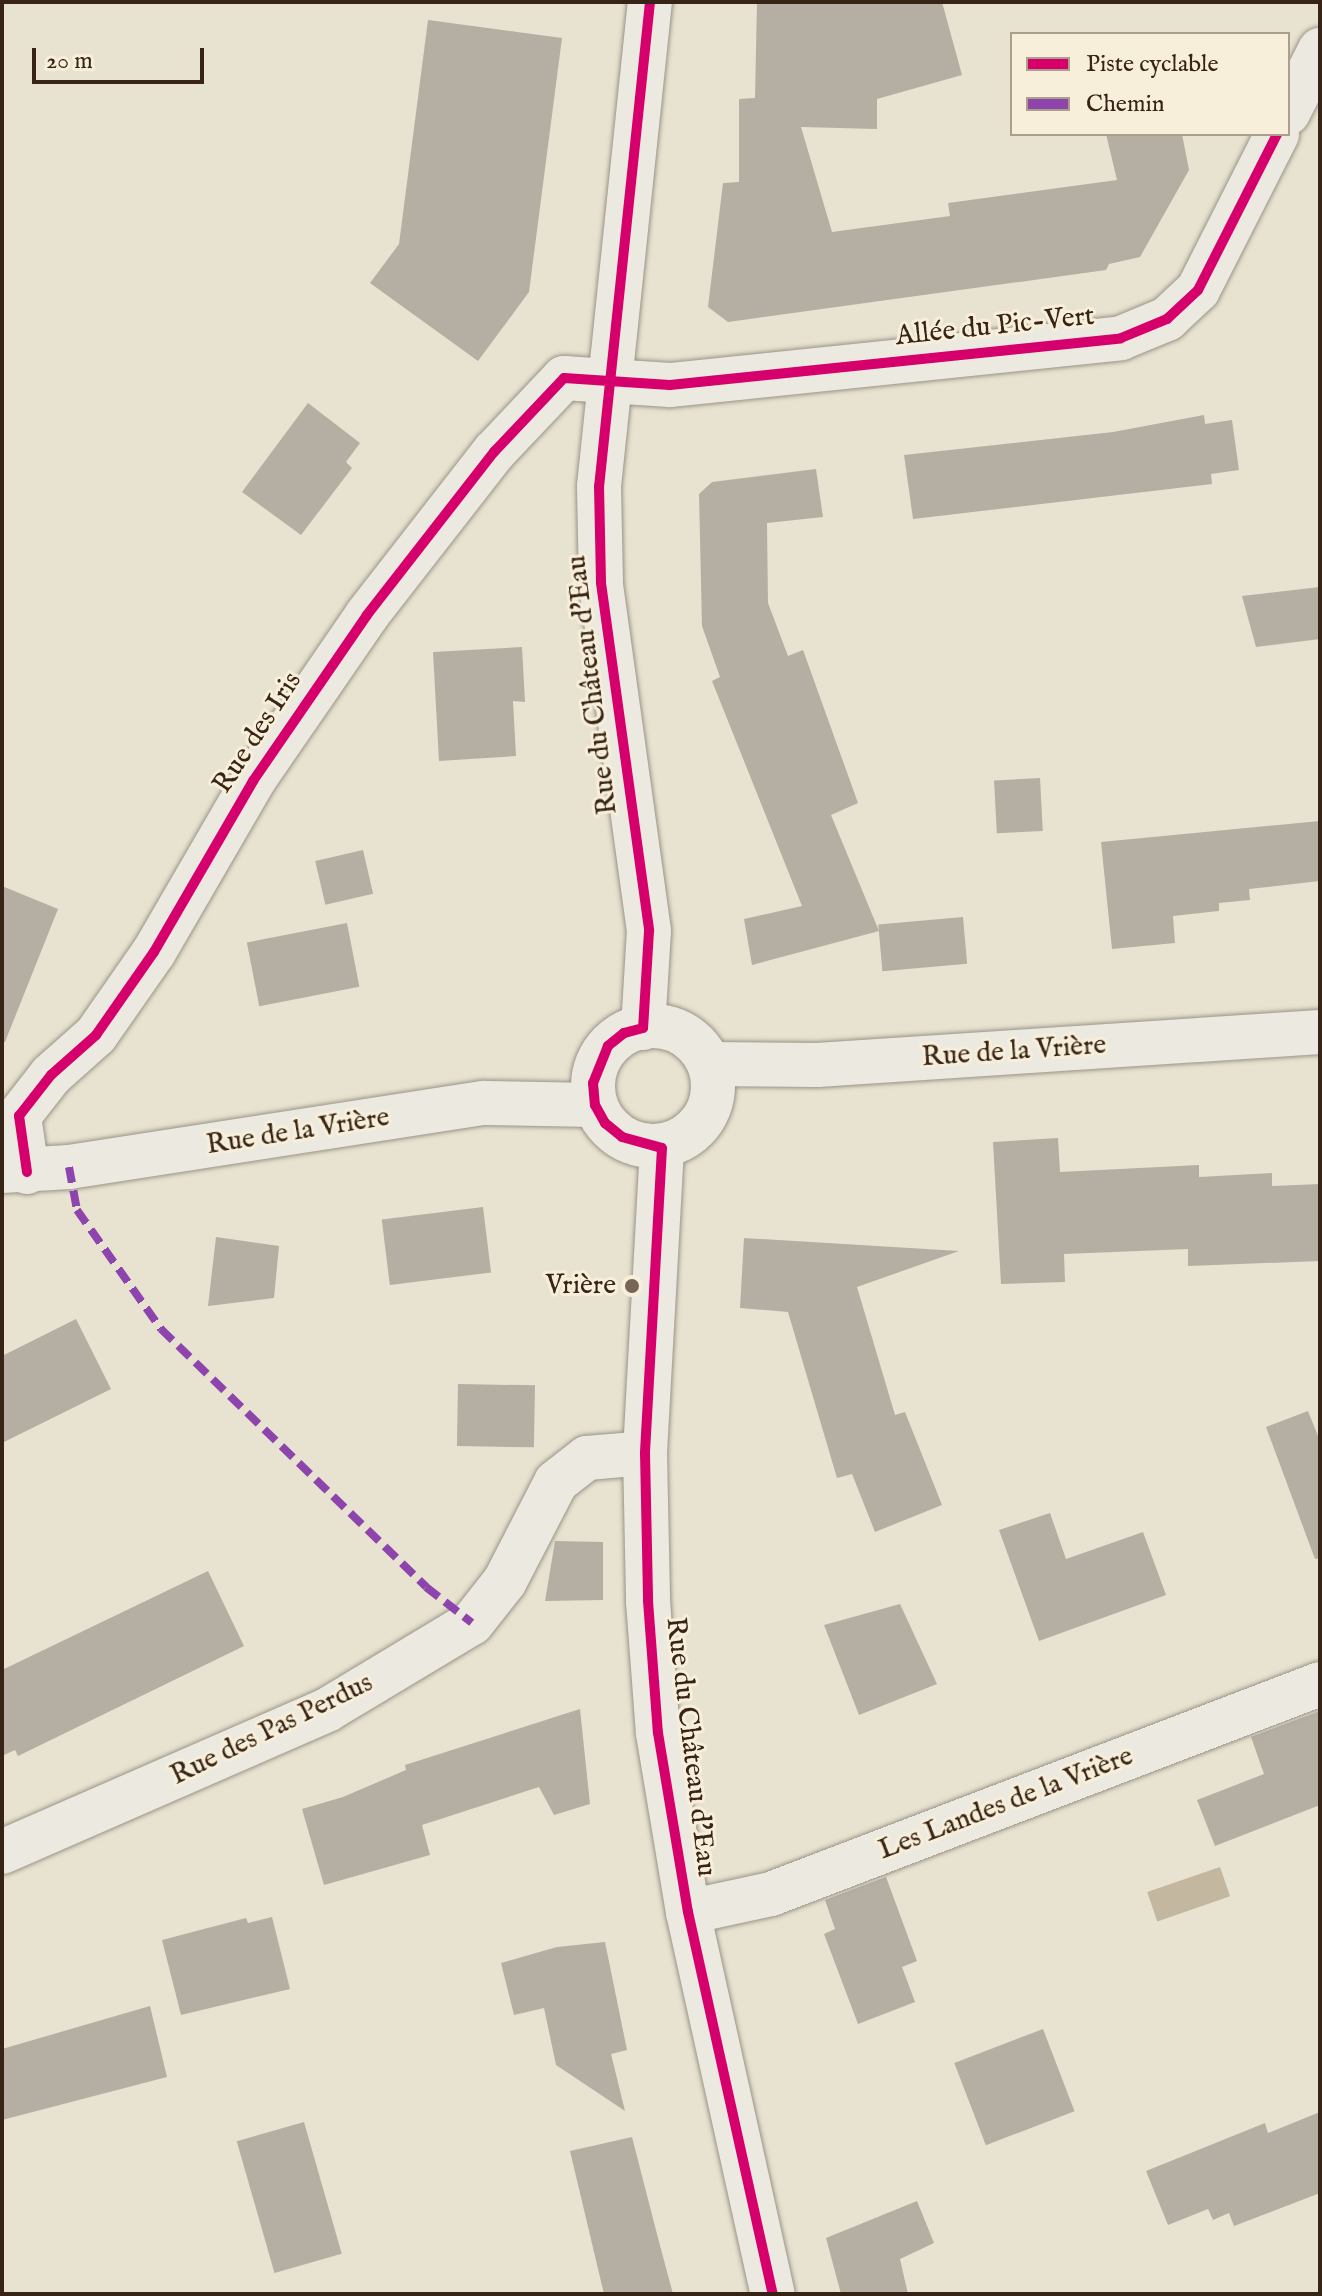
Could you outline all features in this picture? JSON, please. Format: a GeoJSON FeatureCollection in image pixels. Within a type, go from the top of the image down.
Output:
{"type":"FeatureCollection","features":[{"type":"Feature","properties":{"kind":"street","name":"Rue du Château d'Eau"},"geometry":{"type":"LineString","coordinates":[[643,1028],[649,931],[601,583],[599,486],[650,2]]}},
{"type":"Feature","properties":{"kind":"street"},"geometry":{"type":"LineString","coordinates":[[1290,109],[1320,50]]}},
{"type":"Feature","properties":{"kind":"street","name":"Allée du Pic-Vert"},"geometry":{"type":"LineString","coordinates":[[608,382],[670,385],[1121,338],[1167,319],[1198,290],[1276,136]]}},
{"type":"Feature","properties":{"kind":"street","name":"Rue des Iris"},"geometry":{"type":"LineString","coordinates":[[14,1172],[10,1111],[96,1035],[154,952],[253,781],[316,687],[494,452],[564,378],[608,382]]}},
{"type":"Feature","properties":{"kind":"street"},"geometry":{"type":"LineString","coordinates":[[664,1026],[682,1033],[709,1064],[710,1105],[684,1138],[662,1148],[622,1137],[595,1105],[597,1064],[624,1033],[664,1026]]}},
{"type":"Feature","properties":{"kind":"street","name":"Rue de la Vrière"},"geometry":{"type":"LineString","coordinates":[[709,1064],[817,1065],[1320,1032]]}},
{"type":"Feature","properties":{"kind":"street","name":"Rue de la Vrière"},"geometry":{"type":"LineString","coordinates":[[14,1172],[484,1103],[595,1105]]}},
{"type":"Feature","properties":{"kind":"street","name":"Rue du Château d'Eau"},"geometry":{"type":"LineString","coordinates":[[662,1148],[645,1453],[658,1733],[688,1912],[773,2294]]}},
{"type":"Feature","properties":{"kind":"street","name":"Rue des Pas Perdus"},"geometry":{"type":"LineString","coordinates":[[2,1852],[327,1710],[472,1623],[505,1581],[556,1482],[587,1458],[645,1453]]}},
{"type":"Feature","properties":{"kind":"street","name":"Les Landes de la Vrière"},"geometry":{"type":"LineString","coordinates":[[688,1912],[771,1894],[1320,1684]]}},
{"type":"Feature","properties":{"kind":"shaded area"},"geometry":{"type":"Polygon","coordinates":[[[1220,1867],[1230,1896],[1157,1921],[1147,1892],[1220,1867]]]}},
{"type":"Feature","properties":{"kind":"building"},"geometry":{"type":"Polygon","coordinates":[[[757,2],[942,2],[962,75],[877,99],[877,129],[801,127],[832,232],[950,216],[948,203],[1117,180],[1106,136],[1182,136],[1189,170],[1140,257],[1109,264],[1106,270],[728,322],[708,307],[723,183],[739,182],[739,99],[755,98],[757,2]]]}},
{"type":"Feature","properties":{"kind":"building"},"geometry":{"type":"Polygon","coordinates":[[[428,20],[562,38],[529,292],[478,361],[370,283],[399,244],[428,20]]]}},
{"type":"Feature","properties":{"kind":"building"},"geometry":{"type":"Polygon","coordinates":[[[308,403],[360,443],[346,462],[352,468],[301,535],[242,492],[308,403]]]}},
{"type":"Feature","properties":{"kind":"building"},"geometry":{"type":"Polygon","coordinates":[[[1204,415],[1205,424],[1232,420],[1239,470],[1211,474],[1212,484],[913,519],[904,455],[1113,432],[1204,415]]]}},
{"type":"Feature","properties":{"kind":"building"},"geometry":{"type":"Polygon","coordinates":[[[816,469],[823,517],[767,523],[768,603],[788,656],[803,650],[858,803],[831,815],[879,931],[752,965],[744,919],[802,906],[712,681],[720,677],[702,626],[699,494],[712,482],[816,469]]]}},
{"type":"Feature","properties":{"kind":"building"},"geometry":{"type":"Polygon","coordinates":[[[1320,587],[1320,639],[1256,647],[1242,596],[1320,587]]]}},
{"type":"Feature","properties":{"kind":"building"},"geometry":{"type":"Polygon","coordinates":[[[522,647],[525,702],[513,701],[516,756],[439,761],[433,652],[522,647]]]}},
{"type":"Feature","properties":{"kind":"building"},"geometry":{"type":"Polygon","coordinates":[[[1040,778],[1043,831],[997,833],[994,780],[1040,778]]]}},
{"type":"Feature","properties":{"kind":"building"},"geometry":{"type":"Polygon","coordinates":[[[1320,821],[1320,881],[1249,889],[1250,900],[1219,903],[1219,911],[1173,916],[1175,943],[1112,949],[1101,842],[1320,821]]]}},
{"type":"Feature","properties":{"kind":"building"},"geometry":{"type":"Polygon","coordinates":[[[363,850],[373,894],[325,905],[315,861],[363,850]]]}},
{"type":"Feature","properties":{"kind":"building"},"geometry":{"type":"Polygon","coordinates":[[[2,886],[58,909],[5,1042],[2,1042],[2,886]]]}},
{"type":"Feature","properties":{"kind":"building"},"geometry":{"type":"Polygon","coordinates":[[[963,917],[967,964],[882,971],[878,924],[963,917]]]}},
{"type":"Feature","properties":{"kind":"building"},"geometry":{"type":"Polygon","coordinates":[[[347,923],[359,987],[259,1006],[247,942],[347,923]]]}},
{"type":"Feature","properties":{"kind":"building"},"geometry":{"type":"Polygon","coordinates":[[[1058,1138],[1060,1172],[1199,1165],[1199,1177],[1272,1173],[1272,1186],[1320,1184],[1320,1261],[1188,1266],[1188,1249],[1064,1254],[1065,1282],[1001,1284],[993,1142],[1058,1138]]]}},
{"type":"Feature","properties":{"kind":"building"},"geometry":{"type":"Polygon","coordinates":[[[483,1207],[491,1273],[390,1285],[382,1219],[483,1207]]]}},
{"type":"Feature","properties":{"kind":"building"},"geometry":{"type":"Polygon","coordinates":[[[216,1237],[279,1246],[274,1298],[208,1306],[216,1237]]]}},
{"type":"Feature","properties":{"kind":"building"},"geometry":{"type":"Polygon","coordinates":[[[744,1238],[959,1251],[857,1287],[895,1415],[905,1412],[942,1505],[875,1532],[852,1474],[837,1478],[788,1312],[740,1308],[744,1238]]]}},
{"type":"Feature","properties":{"kind":"building"},"geometry":{"type":"Polygon","coordinates":[[[76,1319],[111,1389],[2,1443],[2,1356],[76,1319]]]}},
{"type":"Feature","properties":{"kind":"building"},"geometry":{"type":"Polygon","coordinates":[[[458,1384],[535,1385],[534,1447],[457,1446],[458,1384]]]}},
{"type":"Feature","properties":{"kind":"building"},"geometry":{"type":"Polygon","coordinates":[[[1308,1411],[1320,1441],[1320,1558],[1315,1559],[1266,1427],[1308,1411]]]}},
{"type":"Feature","properties":{"kind":"building"},"geometry":{"type":"Polygon","coordinates":[[[1050,1513],[1066,1559],[1143,1532],[1166,1595],[1039,1641],[999,1530],[1050,1513]]]}},
{"type":"Feature","properties":{"kind":"building"},"geometry":{"type":"Polygon","coordinates":[[[555,1541],[603,1542],[603,1600],[545,1601],[555,1541]]]}},
{"type":"Feature","properties":{"kind":"building"},"geometry":{"type":"Polygon","coordinates":[[[208,1571],[244,1646],[18,1756],[15,1750],[2,1756],[2,1670],[208,1571]]]}},
{"type":"Feature","properties":{"kind":"building"},"geometry":{"type":"Polygon","coordinates":[[[900,1604],[937,1684],[859,1715],[824,1625],[900,1604]]]}},
{"type":"Feature","properties":{"kind":"building"},"geometry":{"type":"Polygon","coordinates":[[[580,1709],[590,1804],[554,1815],[539,1787],[422,1825],[430,1855],[324,1885],[302,1809],[343,1797],[406,1770],[405,1765],[580,1709]]]}},
{"type":"Feature","properties":{"kind":"building"},"geometry":{"type":"Polygon","coordinates":[[[1320,1711],[1320,1805],[1215,1846],[1197,1800],[1264,1774],[1251,1737],[1320,1711]]]}},
{"type":"Feature","properties":{"kind":"building"},"geometry":{"type":"Polygon","coordinates":[[[886,1877],[917,1961],[902,1967],[915,2002],[858,2024],[824,1934],[835,1929],[825,1900],[886,1877]]]}},
{"type":"Feature","properties":{"kind":"building"},"geometry":{"type":"Polygon","coordinates":[[[272,1917],[290,1989],[181,2015],[162,1940],[246,1918],[248,1923],[272,1917]]]}},
{"type":"Feature","properties":{"kind":"building"},"geometry":{"type":"Polygon","coordinates":[[[605,1942],[627,2050],[611,2054],[625,2111],[556,2065],[544,2008],[514,2015],[501,1963],[557,1947],[605,1942]]]}},
{"type":"Feature","properties":{"kind":"building"},"geometry":{"type":"Polygon","coordinates":[[[150,2006],[167,2077],[2,2120],[2,2049],[150,2006]]]}},
{"type":"Feature","properties":{"kind":"building"},"geometry":{"type":"Polygon","coordinates":[[[1043,2029],[1075,2111],[986,2145],[954,2063],[1043,2029]]]}},
{"type":"Feature","properties":{"kind":"building"},"geometry":{"type":"Polygon","coordinates":[[[1320,2112],[1320,2193],[1234,2226],[1229,2213],[1213,2220],[1208,2209],[1168,2225],[1146,2171],[1265,2123],[1268,2133],[1320,2112]]]}},
{"type":"Feature","properties":{"kind":"building"},"geometry":{"type":"Polygon","coordinates":[[[304,2122],[342,2254],[274,2273],[237,2141],[304,2122]]]}},
{"type":"Feature","properties":{"kind":"building"},"geometry":{"type":"Polygon","coordinates":[[[632,2137],[673,2294],[604,2294],[570,2151],[632,2137]]]}},
{"type":"Feature","properties":{"kind":"building"},"geometry":{"type":"Polygon","coordinates":[[[917,2201],[934,2243],[900,2259],[908,2294],[841,2294],[826,2238],[917,2201]]]}},
{"type":"Feature","properties":{"kind":"marked path"},"geometry":{"type":"LineString","coordinates":[[69,1167],[77,1210],[161,1329],[426,1587],[472,1623]]}},
{"type":"Feature","properties":{"kind":"cycle path"},"geometry":{"type":"LineString","coordinates":[[650,2],[599,486],[601,583],[649,931],[643,1028],[624,1033],[608,1046],[593,1083],[595,1105],[605,1123],[622,1137],[662,1148],[645,1453],[648,1601],[658,1733],[688,1912],[773,2294]]}},
{"type":"Feature","properties":{"kind":"cycle path"},"geometry":{"type":"LineString","coordinates":[[27,1172],[19,1116],[51,1075],[96,1035],[154,952],[253,781],[367,615],[494,452],[564,378],[670,385],[1121,338],[1167,319],[1198,290],[1276,136]]}},
{"type":"Feature","properties":{"kind":"place","name":"Vrière"},"geometry":{"type":"Point","coordinates":[632,1286]}}]}
